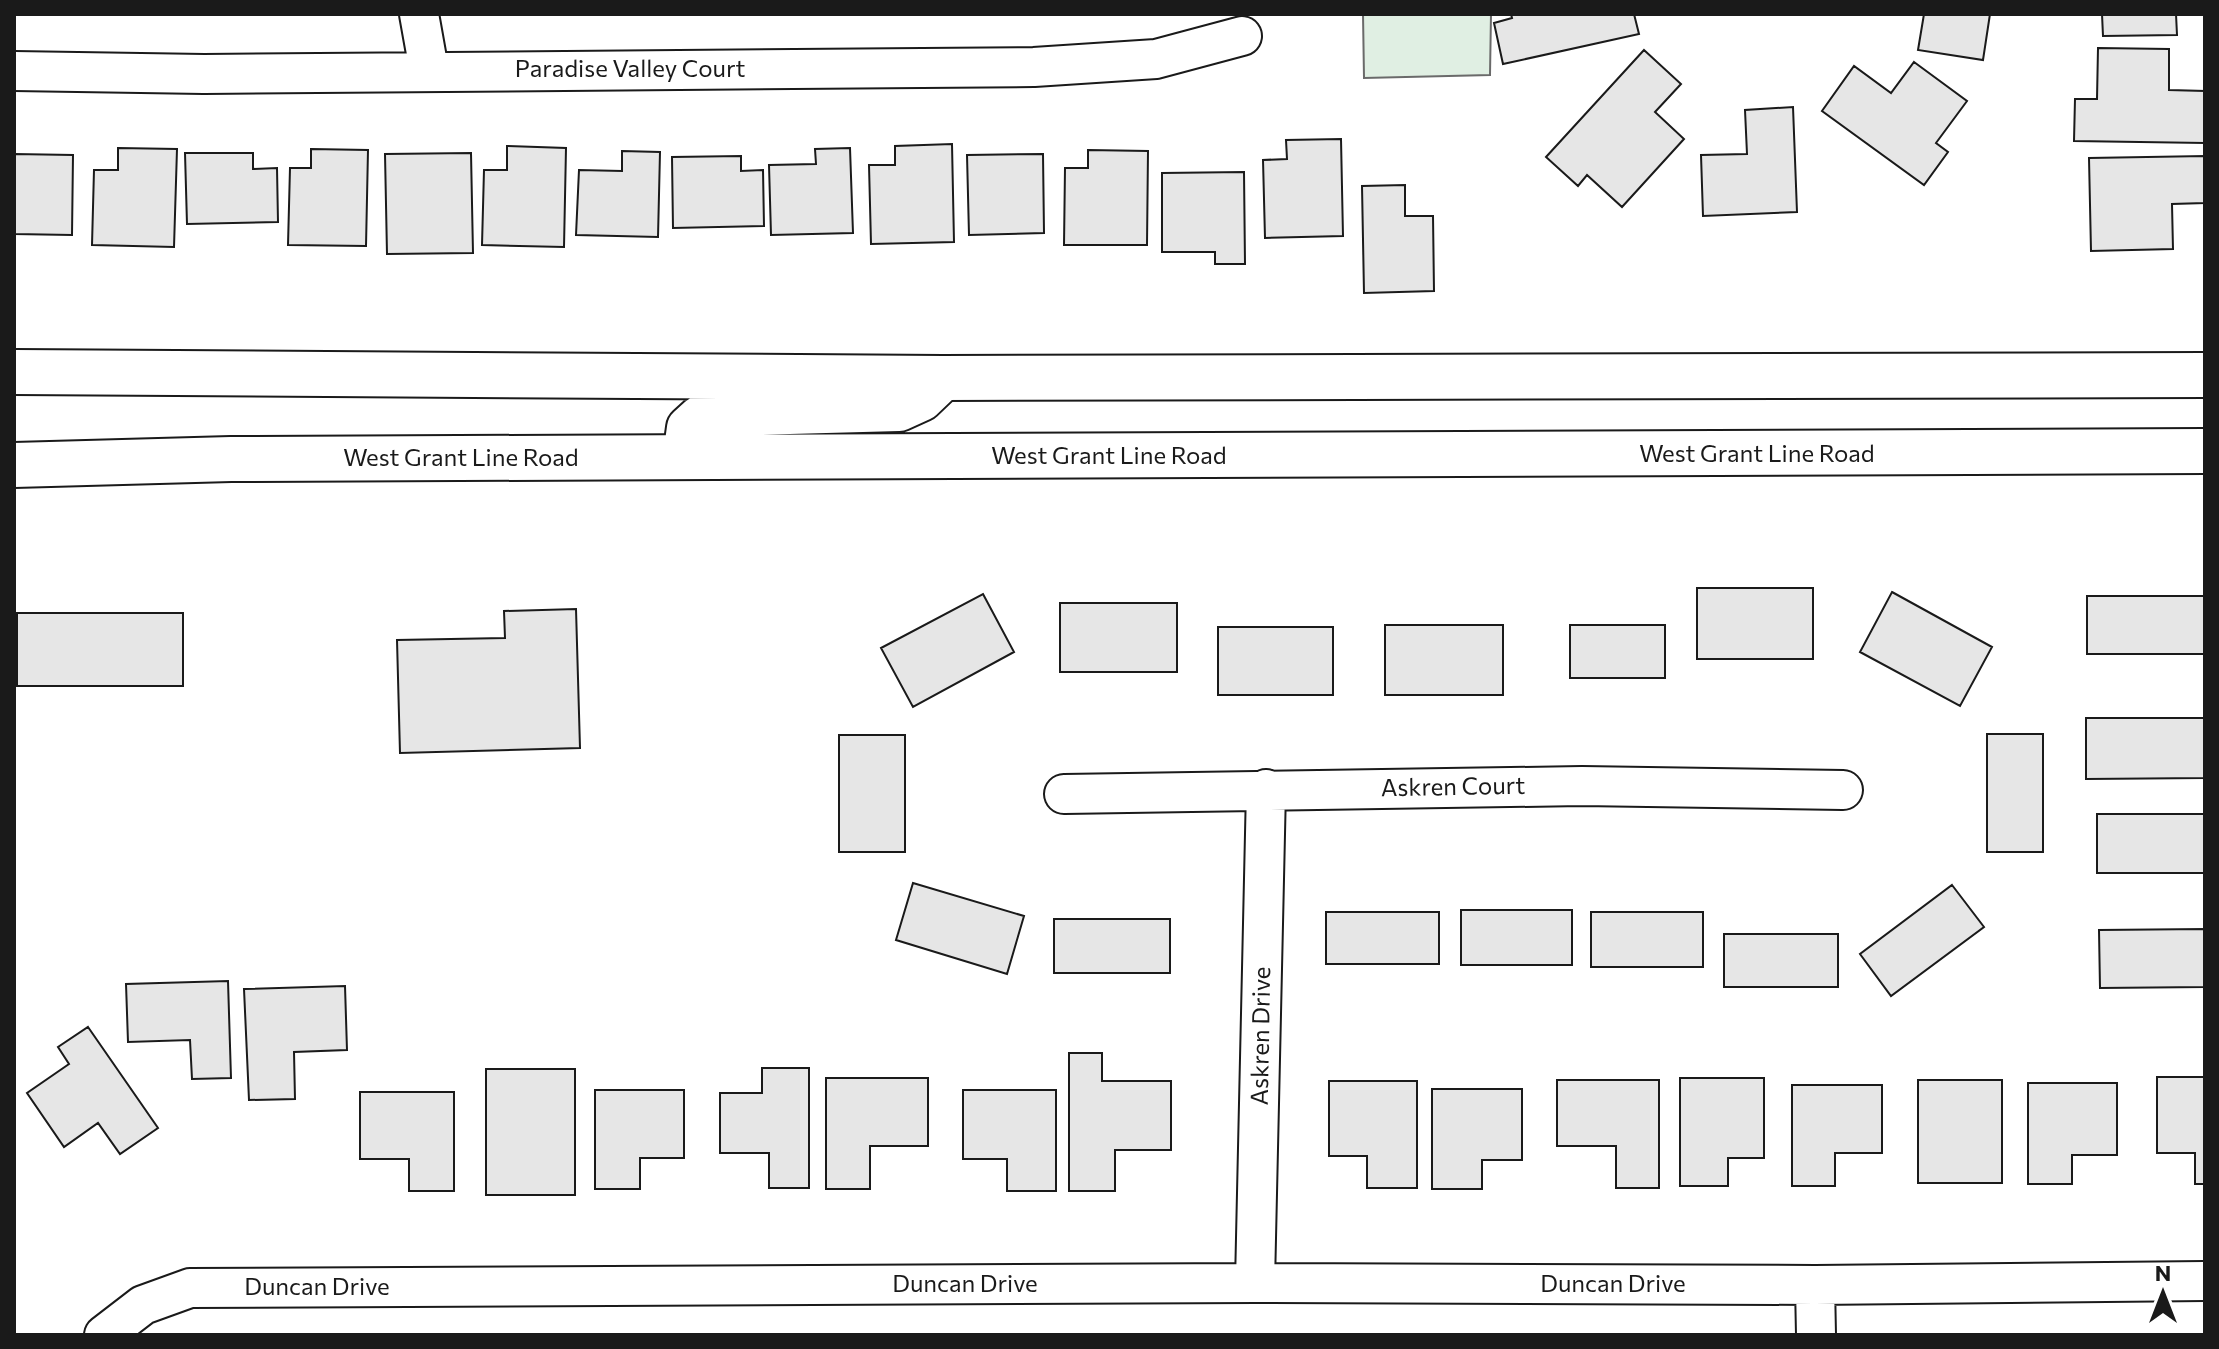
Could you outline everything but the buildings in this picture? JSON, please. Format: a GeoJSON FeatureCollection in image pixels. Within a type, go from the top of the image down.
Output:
{"type":"FeatureCollection","features":[{"type":"Feature","properties":{"kind":"main road"},"geometry":{"type":"LineString","coordinates":[[14,372],[943,378],[2205,375]]}},
{"type":"Feature","properties":{"kind":"main road"},"geometry":{"type":"LineString","coordinates":[[685,457],[689,428],[700,418],[718,414],[899,409],[921,399],[943,378]]}},
{"type":"Feature","properties":{"kind":"main road","name":"West Grant Line Road"},"geometry":{"type":"LineString","coordinates":[[14,465],[247,459],[2205,451]]}},
{"type":"Feature","properties":{"kind":"street"},"geometry":{"type":"LineString","coordinates":[[419,14],[429,70]]}},
{"type":"Feature","properties":{"kind":"street","name":"Paradise Valley Court"},"geometry":{"type":"LineString","coordinates":[[14,71],[204,74],[1034,67],[1156,59],[1242,36]]}},
{"type":"Feature","properties":{"kind":"street","name":"Askren Court"},"geometry":{"type":"LineString","coordinates":[[1064,794],[1582,786],[1843,790]]}},
{"type":"Feature","properties":{"kind":"street","name":"Askren Drive"},"geometry":{"type":"LineString","coordinates":[[1255,1283],[1266,789]]}},
{"type":"Feature","properties":{"kind":"street","name":"Duncan Drive"},"geometry":{"type":"LineString","coordinates":[[114,1327],[143,1305],[190,1288],[1255,1283],[1815,1285],[2205,1281]]}},
{"type":"Feature","properties":{"kind":"street"},"geometry":{"type":"LineString","coordinates":[[1815,1285],[1816,1335]]}},
{"type":"Feature","properties":{"kind":"green space"},"geometry":{"type":"Polygon","coordinates":[[[1363,14],[1491,14],[1490,75],[1364,78],[1363,14]]]}}]}
